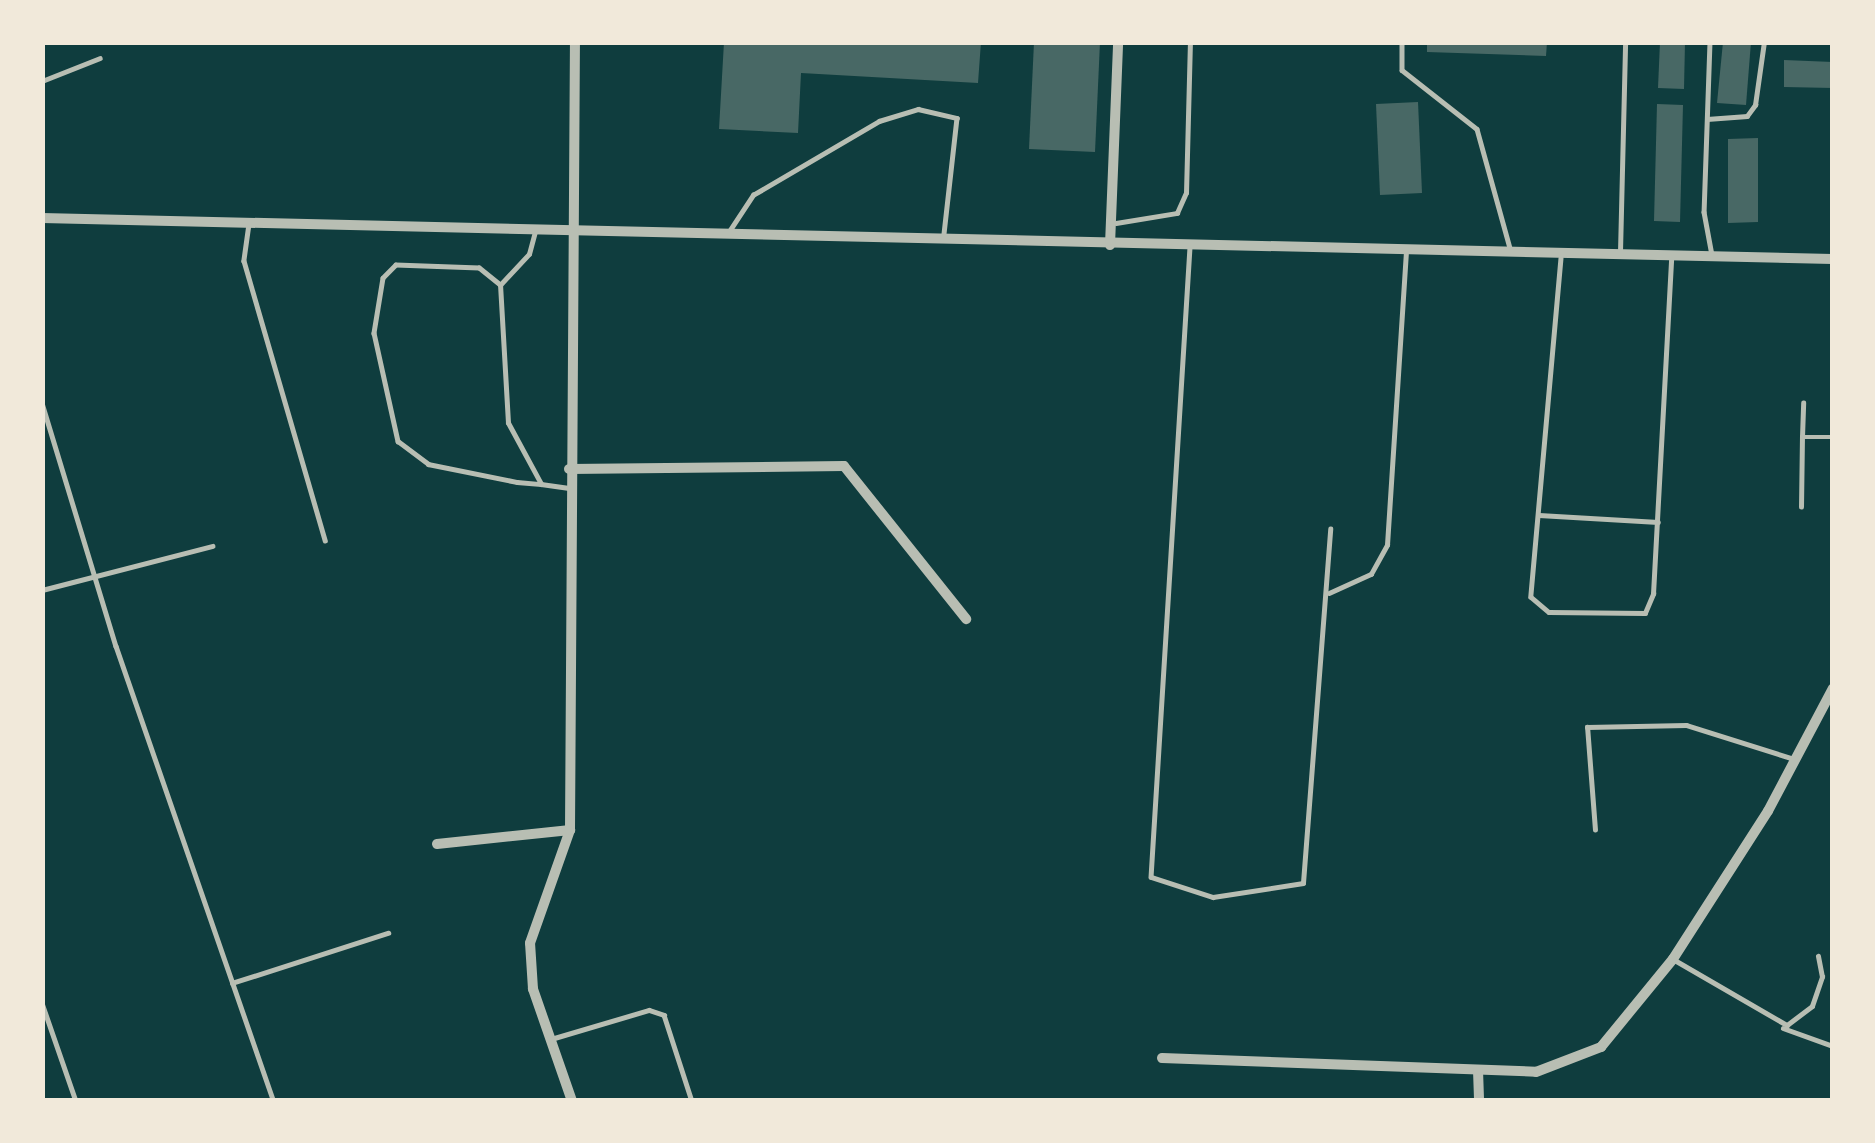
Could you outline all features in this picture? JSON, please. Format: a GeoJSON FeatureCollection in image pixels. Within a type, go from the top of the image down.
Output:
{"type":"FeatureCollection","features":[{"type":"Feature","properties":{"kind":"street"},"geometry":{"type":"LineString","coordinates":[[572,1101],[533,989],[530,943],[570,830],[575,42]]}},
{"type":"Feature","properties":{"kind":"street"},"geometry":{"type":"LineString","coordinates":[[1110,245],[1118,42]]}},
{"type":"Feature","properties":{"kind":"street"},"geometry":{"type":"LineString","coordinates":[[42,218],[1833,259]]}},
{"type":"Feature","properties":{"kind":"street"},"geometry":{"type":"LineString","coordinates":[[569,470],[844,466],[966,619]]}},
{"type":"Feature","properties":{"kind":"street"},"geometry":{"type":"LineString","coordinates":[[1162,1058],[1536,1072],[1601,1047],[1673,959],[1796,759],[1833,688]]}},
{"type":"Feature","properties":{"kind":"street"},"geometry":{"type":"LineString","coordinates":[[437,844],[570,830]]}},
{"type":"Feature","properties":{"kind":"street"},"geometry":{"type":"LineString","coordinates":[[1478,1070],[1479,1101]]}},
{"type":"Feature","properties":{"kind":"lane"},"geometry":{"type":"LineString","coordinates":[[1110,223],[1178,213],[1186,193],[1190,42]]}},
{"type":"Feature","properties":{"kind":"lane"},"geometry":{"type":"LineString","coordinates":[[1402,42],[1402,70],[1477,129],[1511,251]]}},
{"type":"Feature","properties":{"kind":"lane"},"geometry":{"type":"LineString","coordinates":[[1619,254],[1625,42]]}},
{"type":"Feature","properties":{"kind":"lane"},"geometry":{"type":"LineString","coordinates":[[1710,42],[1704,212],[1712,255]]}},
{"type":"Feature","properties":{"kind":"lane"},"geometry":{"type":"LineString","coordinates":[[1707,119],[1747,116],[1755,105],[1764,42]]}},
{"type":"Feature","properties":{"kind":"lane"},"geometry":{"type":"LineString","coordinates":[[42,81],[100,58]]}},
{"type":"Feature","properties":{"kind":"lane"},"geometry":{"type":"LineString","coordinates":[[728,235],[753,195],[879,121],[918,110],[957,118],[944,241]]}},
{"type":"Feature","properties":{"kind":"lane"},"geometry":{"type":"LineString","coordinates":[[249,224],[244,261],[325,540]]}},
{"type":"Feature","properties":{"kind":"lane"},"geometry":{"type":"LineString","coordinates":[[535,230],[529,254],[500,285],[508,423],[541,484]]}},
{"type":"Feature","properties":{"kind":"lane"},"geometry":{"type":"LineString","coordinates":[[1190,247],[1150,877],[1213,897],[1303,883],[1329,593],[1330,529]]}},
{"type":"Feature","properties":{"kind":"lane"},"geometry":{"type":"LineString","coordinates":[[1329,593],[1371,574],[1387,544],[1407,250]]}},
{"type":"Feature","properties":{"kind":"lane"},"geometry":{"type":"LineString","coordinates":[[1561,252],[1531,597],[1549,612],[1645,613],[1658,522],[1671,254]]}},
{"type":"Feature","properties":{"kind":"lane"},"geometry":{"type":"LineString","coordinates":[[500,285],[479,268],[396,266],[383,278],[374,333],[384,406],[398,441],[428,464],[569,488]]}},
{"type":"Feature","properties":{"kind":"lane"},"geometry":{"type":"LineString","coordinates":[[42,403],[92,575],[274,1101]]}},
{"type":"Feature","properties":{"kind":"lane"},"geometry":{"type":"LineString","coordinates":[[1801,507],[1803,404]]}},
{"type":"Feature","properties":{"kind":"lane"},"geometry":{"type":"LineString","coordinates":[[1802,437],[1833,437]]}},
{"type":"Feature","properties":{"kind":"lane"},"geometry":{"type":"LineString","coordinates":[[1539,515],[1658,522]]}},
{"type":"Feature","properties":{"kind":"lane"},"geometry":{"type":"LineString","coordinates":[[42,590],[212,546]]}},
{"type":"Feature","properties":{"kind":"lane"},"geometry":{"type":"LineString","coordinates":[[1595,830],[1587,727],[1686,724],[1796,759]]}},
{"type":"Feature","properties":{"kind":"lane"},"geometry":{"type":"LineString","coordinates":[[232,983],[388,933]]}},
{"type":"Feature","properties":{"kind":"lane"},"geometry":{"type":"LineString","coordinates":[[1768,1021],[1803,1018],[1822,977],[1818,956]]}},
{"type":"Feature","properties":{"kind":"lane"},"geometry":{"type":"LineString","coordinates":[[1673,959],[1768,1021],[1833,1046]]}},
{"type":"Feature","properties":{"kind":"lane"},"geometry":{"type":"LineString","coordinates":[[42,1003],[76,1101]]}},
{"type":"Feature","properties":{"kind":"lane"},"geometry":{"type":"LineString","coordinates":[[551,1039],[649,1010],[664,1016],[692,1101]]}},
{"type":"Feature","properties":{"kind":"building"},"geometry":{"type":"Polygon","coordinates":[[[724,42],[981,42],[978,83],[801,73],[798,133],[719,129],[724,42]]]}},
{"type":"Feature","properties":{"kind":"building"},"geometry":{"type":"Polygon","coordinates":[[[1034,42],[1100,42],[1095,152],[1029,149],[1034,42]]]}},
{"type":"Feature","properties":{"kind":"building"},"geometry":{"type":"Polygon","coordinates":[[[1427,42],[1547,42],[1546,56],[1427,52],[1427,42]]]}},
{"type":"Feature","properties":{"kind":"building"},"geometry":{"type":"Polygon","coordinates":[[[1660,42],[1685,42],[1684,89],[1658,88],[1660,42]]]}},
{"type":"Feature","properties":{"kind":"building"},"geometry":{"type":"Polygon","coordinates":[[[1723,42],[1751,42],[1746,105],[1717,103],[1723,42]]]}},
{"type":"Feature","properties":{"kind":"building"},"geometry":{"type":"Polygon","coordinates":[[[1784,60],[1833,62],[1833,88],[1784,87],[1784,60]]]}},
{"type":"Feature","properties":{"kind":"building"},"geometry":{"type":"Polygon","coordinates":[[[1418,102],[1422,193],[1380,195],[1376,104],[1418,102]]]}},
{"type":"Feature","properties":{"kind":"building"},"geometry":{"type":"Polygon","coordinates":[[[1657,104],[1683,105],[1680,222],[1654,221],[1657,104]]]}},
{"type":"Feature","properties":{"kind":"building"},"geometry":{"type":"Polygon","coordinates":[[[1758,138],[1758,222],[1728,223],[1728,139],[1758,138]]]}}]}
